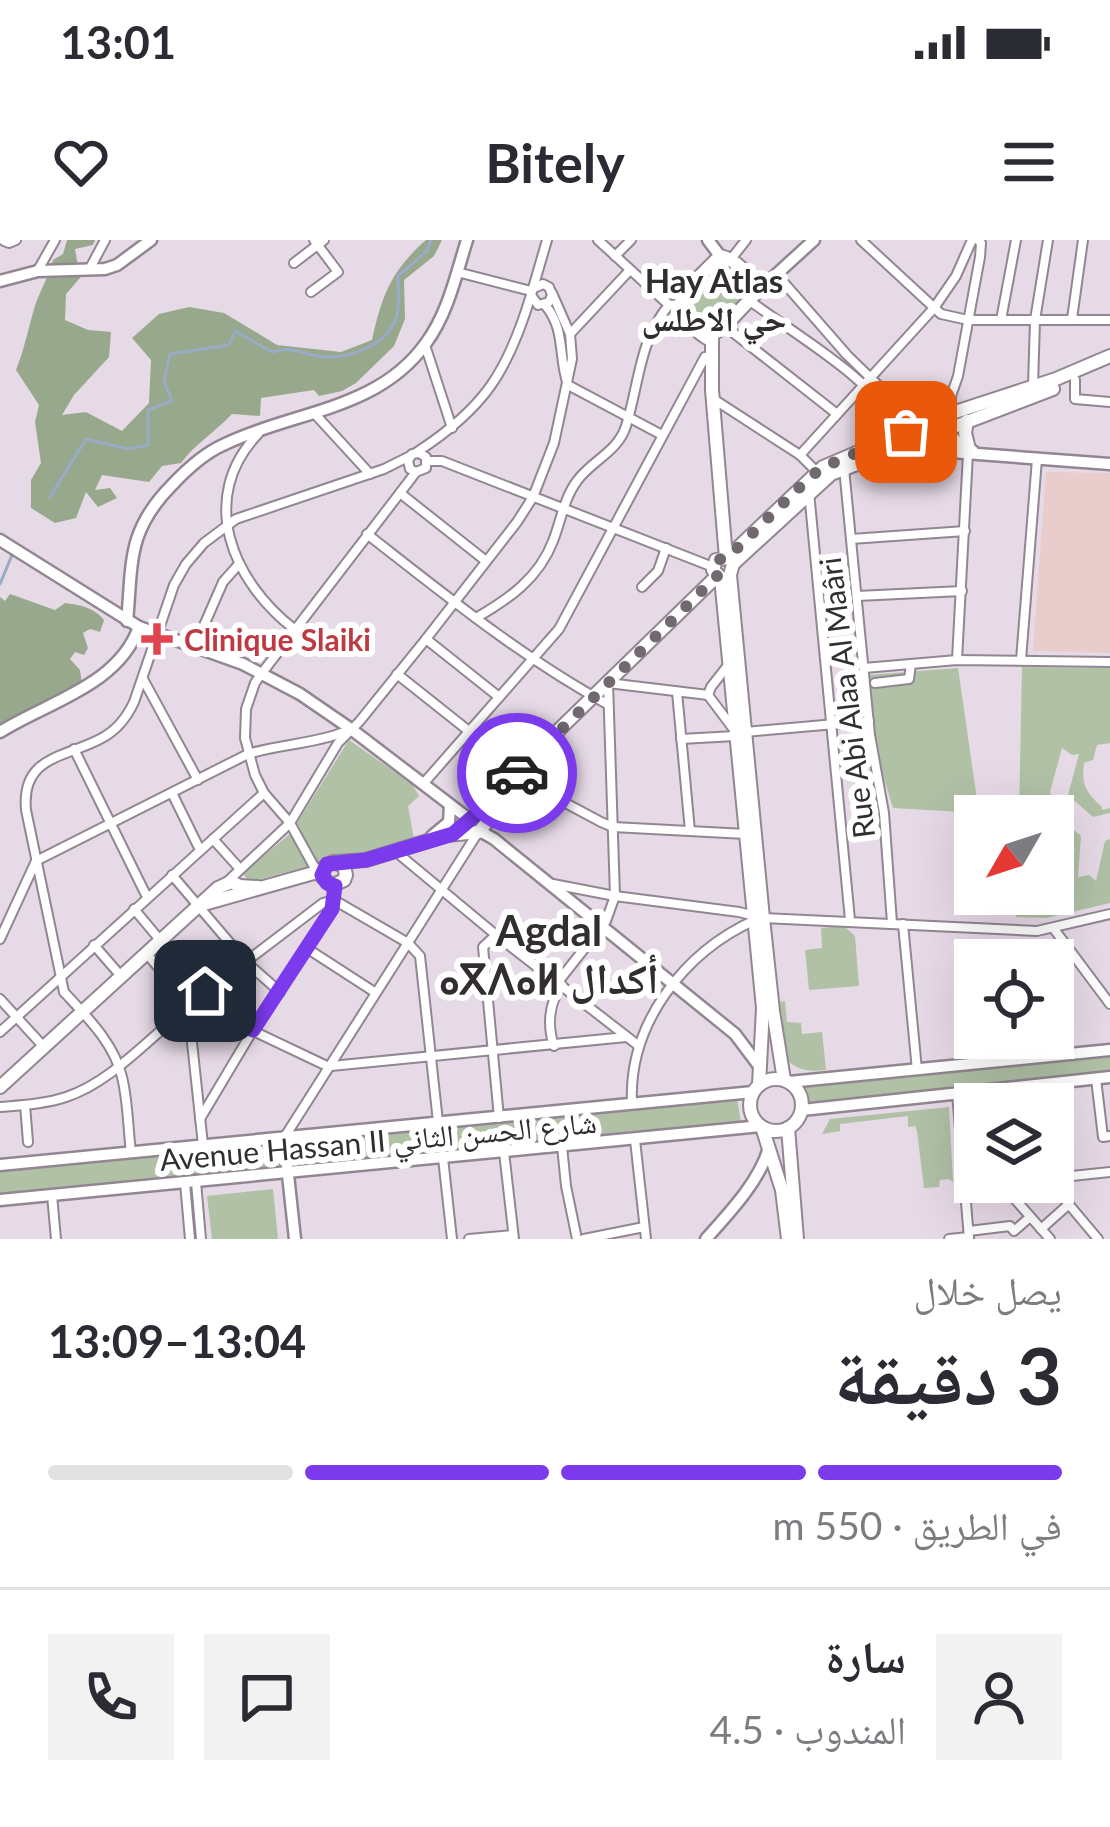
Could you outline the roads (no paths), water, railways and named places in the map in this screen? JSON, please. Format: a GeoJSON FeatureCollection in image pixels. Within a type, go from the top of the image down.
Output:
{"type":"FeatureCollection","features":[{"type":"Feature","properties":{"kind":"main road"},"geometry":{"type":"LineString","coordinates":[[0,280],[38,271],[112,267],[151,240]]}},
{"type":"Feature","properties":{"kind":"main road"},"geometry":{"type":"LineString","coordinates":[[0,732],[86,686],[128,648],[135,546],[154,505],[175,482],[209,452],[262,429],[345,404],[399,372],[425,345],[440,318],[467,240]]}},
{"type":"Feature","properties":{"kind":"main road"},"geometry":{"type":"LineString","coordinates":[[708,240],[750,278],[753,297]]}},
{"type":"Feature","properties":{"kind":"main road"},"geometry":{"type":"LineString","coordinates":[[722,240],[725,257]]}},
{"type":"Feature","properties":{"kind":"main road"},"geometry":{"type":"LineString","coordinates":[[708,336],[814,240]]}},
{"type":"Feature","properties":{"kind":"main road"},"geometry":{"type":"LineString","coordinates":[[725,257],[675,305],[708,336],[746,834],[772,1010],[787,1081],[800,1094],[802,1110],[788,1128],[777,1131],[761,1126]]}},
{"type":"Feature","properties":{"kind":"main road"},"geometry":{"type":"LineString","coordinates":[[708,336],[705,389],[763,1009],[750,1110],[769,1148],[792,1239]]}},
{"type":"Feature","properties":{"kind":"main road"},"geometry":{"type":"LineString","coordinates":[[2,1082],[201,905],[229,890],[366,860],[453,834],[492,815],[514,776],[601,700],[608,683],[816,472],[936,424],[951,413],[1110,360]]}},
{"type":"Feature","properties":{"kind":"main road"},"geometry":{"type":"LineString","coordinates":[[936,424],[967,422],[1075,380],[1110,360]]}},
{"type":"Feature","properties":{"kind":"main road"},"geometry":{"type":"LineString","coordinates":[[902,412],[936,424],[973,452]]}},
{"type":"Feature","properties":{"kind":"main road"},"geometry":{"type":"LineString","coordinates":[[967,422],[964,433],[973,452]]}},
{"type":"Feature","properties":{"kind":"main road"},"geometry":{"type":"LineString","coordinates":[[723,567],[824,479],[913,434]]}},
{"type":"Feature","properties":{"kind":"main road"},"geometry":{"type":"LineString","coordinates":[[913,434],[944,450],[1110,464]]}},
{"type":"Feature","properties":{"kind":"main road"},"geometry":{"type":"LineString","coordinates":[[0,540],[133,624],[262,673],[351,729],[735,1034],[759,1066]]}},
{"type":"Feature","properties":{"kind":"main road"},"geometry":{"type":"LineString","coordinates":[[422,842],[449,822],[450,806]]}},
{"type":"Feature","properties":{"kind":"main road"},"geometry":{"type":"LineString","coordinates":[[338,889],[366,860]]}},
{"type":"Feature","properties":{"kind":"main road"},"geometry":{"type":"LineString","coordinates":[[325,869],[345,869],[338,889]]}},
{"type":"Feature","properties":{"kind":"main road"},"geometry":{"type":"LineString","coordinates":[[325,869],[327,883],[338,889]]}},
{"type":"Feature","properties":{"kind":"main road"},"geometry":{"type":"LineString","coordinates":[[735,1034],[761,1035]]}},
{"type":"Feature","properties":{"kind":"main road"},"geometry":{"type":"LineString","coordinates":[[756,1088],[771,1079],[1110,1050]]}},
{"type":"Feature","properties":{"kind":"main road"},"geometry":{"type":"LineString","coordinates":[[1057,1083],[1103,1078]]}},
{"type":"Feature","properties":{"kind":"main road","name":"Avenue Hassan II شارع الحسن الثاني"},"geometry":{"type":"LineString","coordinates":[[0,1165],[499,1118],[756,1088]]}},
{"type":"Feature","properties":{"kind":"main road"},"geometry":{"type":"LineString","coordinates":[[802,1110],[954,1094]]}},
{"type":"Feature","properties":{"kind":"main road","name":"Avenue Hassan II شارع الحسن الثاني"},"geometry":{"type":"LineString","coordinates":[[0,1200],[761,1126]]}},
{"type":"Feature","properties":{"kind":"main road"},"geometry":{"type":"LineString","coordinates":[[788,1128],[792,1239]]}},
{"type":"Feature","properties":{"kind":"main road"},"geometry":{"type":"LineString","coordinates":[[284,1138],[295,1239]]}},
{"type":"Feature","properties":{"kind":"main road"},"geometry":{"type":"LineString","coordinates":[[706,1239],[741,1197],[769,1148]]}},
{"type":"Feature","properties":{"kind":"main road"},"geometry":{"type":"LineString","coordinates":[[741,1197],[765,1179],[780,1183]]}},
{"type":"Feature","properties":{"kind":"street"},"geometry":{"type":"LineString","coordinates":[[4,240],[9,244],[16,240]]}},
{"type":"Feature","properties":{"kind":"street"},"geometry":{"type":"LineString","coordinates":[[38,271],[55,240]]}},
{"type":"Feature","properties":{"kind":"street"},"geometry":{"type":"LineString","coordinates":[[89,270],[105,240]]}},
{"type":"Feature","properties":{"kind":"street"},"geometry":{"type":"LineString","coordinates":[[131,1153],[118,1065],[101,1034],[58,979],[26,810],[28,783],[40,767],[117,728],[134,703],[174,585],[194,552],[228,523],[384,469],[452,428],[483,397],[502,371],[521,326],[547,240]]}},
{"type":"Feature","properties":{"kind":"street"},"geometry":{"type":"LineString","coordinates":[[476,618],[512,596],[535,572],[552,545],[577,481],[620,440],[654,327],[675,305],[598,240]]}},
{"type":"Feature","properties":{"kind":"street"},"geometry":{"type":"LineString","coordinates":[[615,256],[631,240]]}},
{"type":"Feature","properties":{"kind":"street"},"geometry":{"type":"LineString","coordinates":[[725,257],[746,240]]}},
{"type":"Feature","properties":{"kind":"street"},"geometry":{"type":"LineString","coordinates":[[861,240],[948,317],[1110,320]]}},
{"type":"Feature","properties":{"kind":"street"},"geometry":{"type":"LineString","coordinates":[[800,455],[934,308],[975,240],[980,243],[980,257],[951,413]]}},
{"type":"Feature","properties":{"kind":"street"},"geometry":{"type":"LineString","coordinates":[[1001,320],[1016,240]]}},
{"type":"Feature","properties":{"kind":"street"},"geometry":{"type":"LineString","coordinates":[[1033,387],[1035,320],[1048,240]]}},
{"type":"Feature","properties":{"kind":"street"},"geometry":{"type":"LineString","coordinates":[[1072,320],[1083,240]]}},
{"type":"Feature","properties":{"kind":"street"},"geometry":{"type":"LineString","coordinates":[[294,262],[319,242],[338,272],[311,292]]}},
{"type":"Feature","properties":{"kind":"street"},"geometry":{"type":"LineString","coordinates":[[521,326],[551,300],[544,254]]}},
{"type":"Feature","properties":{"kind":"street"},"geometry":{"type":"LineString","coordinates":[[570,334],[630,270]]}},
{"type":"Feature","properties":{"kind":"street"},"geometry":{"type":"LineString","coordinates":[[229,890],[239,869],[290,823],[338,743],[517,522],[554,443],[572,359],[570,334],[551,291],[543,284],[532,291],[458,272]]}},
{"type":"Feature","properties":{"kind":"street"},"geometry":{"type":"LineString","coordinates":[[778,276],[913,434]]}},
{"type":"Feature","properties":{"kind":"street"},"geometry":{"type":"LineString","coordinates":[[532,291],[535,304],[543,306],[557,325],[568,385],[662,435]]}},
{"type":"Feature","properties":{"kind":"street"},"geometry":{"type":"LineString","coordinates":[[753,297],[868,381],[902,412],[913,434]]}},
{"type":"Feature","properties":{"kind":"street"},"geometry":{"type":"LineString","coordinates":[[724,326],[837,414]]}},
{"type":"Feature","properties":{"kind":"street"},"geometry":{"type":"LineString","coordinates":[[425,345],[452,428]]}},
{"type":"Feature","properties":{"kind":"street"},"geometry":{"type":"LineString","coordinates":[[423,784],[559,629],[706,357]]}},
{"type":"Feature","properties":{"kind":"street"},"geometry":{"type":"LineString","coordinates":[[1075,380],[1076,399],[1110,402]]}},
{"type":"Feature","properties":{"kind":"street"},"geometry":{"type":"LineString","coordinates":[[712,398],[800,455],[816,472]]}},
{"type":"Feature","properties":{"kind":"street"},"geometry":{"type":"LineString","coordinates":[[314,413],[370,474]]}},
{"type":"Feature","properties":{"kind":"street"},"geometry":{"type":"LineString","coordinates":[[262,429],[230,477],[225,501],[228,523],[239,563],[263,600],[294,628]]}},
{"type":"Feature","properties":{"kind":"street"},"geometry":{"type":"LineString","coordinates":[[384,469],[425,470],[438,438]]}},
{"type":"Feature","properties":{"kind":"street"},"geometry":{"type":"LineString","coordinates":[[957,660],[973,452]]}},
{"type":"Feature","properties":{"kind":"street"},"geometry":{"type":"LineString","coordinates":[[413,454],[423,454],[427,460]]}},
{"type":"Feature","properties":{"kind":"street"},"geometry":{"type":"LineString","coordinates":[[413,454],[408,464],[414,471]]}},
{"type":"Feature","properties":{"kind":"street"},"geometry":{"type":"LineString","coordinates":[[1021,660],[1037,459]]}},
{"type":"Feature","properties":{"kind":"street"},"geometry":{"type":"LineString","coordinates":[[427,460],[442,461],[723,567]]}},
{"type":"Feature","properties":{"kind":"street","name":"Rue Abi Alaa Al Maâri"},"geometry":{"type":"LineString","coordinates":[[844,468],[868,721],[917,1070]]}},
{"type":"Feature","properties":{"kind":"street"},"geometry":{"type":"LineString","coordinates":[[325,869],[264,793],[248,754],[246,709],[255,682],[414,471]]}},
{"type":"Feature","properties":{"kind":"street"},"geometry":{"type":"LineString","coordinates":[[809,491],[850,920]]}},
{"type":"Feature","properties":{"kind":"street"},"geometry":{"type":"LineString","coordinates":[[400,493],[486,561]]}},
{"type":"Feature","properties":{"kind":"street"},"geometry":{"type":"LineString","coordinates":[[851,539],[964,531]]}},
{"type":"Feature","properties":{"kind":"street"},"geometry":{"type":"LineString","coordinates":[[367,534],[476,618],[601,700],[614,827],[615,896],[601,927],[560,983],[551,1013],[554,1046]]}},
{"type":"Feature","properties":{"kind":"street"},"geometry":{"type":"LineString","coordinates":[[642,587],[658,571],[666,548]]}},
{"type":"Feature","properties":{"kind":"street"},"geometry":{"type":"LineString","coordinates":[[196,646],[217,594],[239,563]]}},
{"type":"Feature","properties":{"kind":"street"},"geometry":{"type":"LineString","coordinates":[[857,596],[962,591]]}},
{"type":"Feature","properties":{"kind":"street"},"geometry":{"type":"LineString","coordinates":[[426,639],[499,697]]}},
{"type":"Feature","properties":{"kind":"street"},"geometry":{"type":"LineString","coordinates":[[864,668],[957,660],[1110,662]]}},
{"type":"Feature","properties":{"kind":"street"},"geometry":{"type":"LineString","coordinates":[[708,695],[730,662]]}},
{"type":"Feature","properties":{"kind":"street"},"geometry":{"type":"LineString","coordinates":[[875,682],[909,679],[910,664]]}},
{"type":"Feature","properties":{"kind":"street"},"geometry":{"type":"LineString","coordinates":[[398,674],[470,732],[514,776],[614,827],[746,834]]}},
{"type":"Feature","properties":{"kind":"street"},"geometry":{"type":"LineString","coordinates":[[142,677],[198,780]]}},
{"type":"Feature","properties":{"kind":"street"},"geometry":{"type":"LineString","coordinates":[[608,683],[708,695],[739,733]]}},
{"type":"Feature","properties":{"kind":"street"},"geometry":{"type":"LineString","coordinates":[[676,692],[690,831]]}},
{"type":"Feature","properties":{"kind":"street"},"geometry":{"type":"LineString","coordinates":[[681,739],[868,721]]}},
{"type":"Feature","properties":{"kind":"street"},"geometry":{"type":"LineString","coordinates":[[0,939],[36,861],[248,754],[351,729]]}},
{"type":"Feature","properties":{"kind":"street"},"geometry":{"type":"LineString","coordinates":[[74,749],[147,897]]}},
{"type":"Feature","properties":{"kind":"street"},"geometry":{"type":"LineString","coordinates":[[172,793],[200,850]]}},
{"type":"Feature","properties":{"kind":"street"},"geometry":{"type":"LineString","coordinates":[[0,1032],[264,793]]}},
{"type":"Feature","properties":{"kind":"street"},"geometry":{"type":"LineString","coordinates":[[284,1138],[442,890],[477,825]]}},
{"type":"Feature","properties":{"kind":"street"},"geometry":{"type":"LineString","coordinates":[[212,839],[239,869]]}},
{"type":"Feature","properties":{"kind":"street"},"geometry":{"type":"LineString","coordinates":[[394,850],[639,1046]]}},
{"type":"Feature","properties":{"kind":"street"},"geometry":{"type":"LineString","coordinates":[[172,875],[246,962],[280,992]]}},
{"type":"Feature","properties":{"kind":"street"},"geometry":{"type":"LineString","coordinates":[[545,882],[757,918],[1036,932],[1110,914]]}},
{"type":"Feature","properties":{"kind":"street"},"geometry":{"type":"LineString","coordinates":[[338,889],[408,943],[420,958],[438,1124]]}},
{"type":"Feature","properties":{"kind":"street"},"geometry":{"type":"LineString","coordinates":[[200,1119],[308,950],[338,889]]}},
{"type":"Feature","properties":{"kind":"street"},"geometry":{"type":"LineString","coordinates":[[206,992],[338,889]]}},
{"type":"Feature","properties":{"kind":"street"},"geometry":{"type":"LineString","coordinates":[[134,909],[160,940]]}},
{"type":"Feature","properties":{"kind":"street"},"geometry":{"type":"LineString","coordinates":[[632,1104],[639,1046],[671,984],[721,940],[757,918]]}},
{"type":"Feature","properties":{"kind":"street"},"geometry":{"type":"LineString","coordinates":[[1054,929],[1110,1004]]}},
{"type":"Feature","properties":{"kind":"street"},"geometry":{"type":"LineString","coordinates":[[496,935],[483,947],[499,1118]]}},
{"type":"Feature","properties":{"kind":"street"},"geometry":{"type":"LineString","coordinates":[[94,945],[121,975]]}},
{"type":"Feature","properties":{"kind":"street"},"geometry":{"type":"LineString","coordinates":[[308,950],[376,994]]}},
{"type":"Feature","properties":{"kind":"street"},"geometry":{"type":"LineString","coordinates":[[146,953],[182,996]]}},
{"type":"Feature","properties":{"kind":"street"},"geometry":{"type":"LineString","coordinates":[[206,992],[193,988],[170,1007],[170,1015],[176,1023],[190,1024],[207,1009]]}},
{"type":"Feature","properties":{"kind":"street"},"geometry":{"type":"LineString","coordinates":[[206,992],[207,1009]]}},
{"type":"Feature","properties":{"kind":"street"},"geometry":{"type":"LineString","coordinates":[[0,999],[44,1046]]}},
{"type":"Feature","properties":{"kind":"street"},"geometry":{"type":"LineString","coordinates":[[207,1009],[329,1066],[627,1037]]}},
{"type":"Feature","properties":{"kind":"street"},"geometry":{"type":"LineString","coordinates":[[0,1107],[77,1093],[173,1020]]}},
{"type":"Feature","properties":{"kind":"street"},"geometry":{"type":"LineString","coordinates":[[190,1024],[203,1145]]}},
{"type":"Feature","properties":{"kind":"street"},"geometry":{"type":"LineString","coordinates":[[1103,1078],[1103,1137],[1110,1136]]}},
{"type":"Feature","properties":{"kind":"street"},"geometry":{"type":"LineString","coordinates":[[25,1105],[28,1142]]}},
{"type":"Feature","properties":{"kind":"street"},"geometry":{"type":"LineString","coordinates":[[635,1140],[646,1239]]}},
{"type":"Feature","properties":{"kind":"street"},"geometry":{"type":"LineString","coordinates":[[562,1146],[566,1186],[581,1239],[644,1227]]}},
{"type":"Feature","properties":{"kind":"street"},"geometry":{"type":"LineString","coordinates":[[469,1239],[513,1237],[504,1152]]}},
{"type":"Feature","properties":{"kind":"street"},"geometry":{"type":"LineString","coordinates":[[443,1158],[452,1239]]}},
{"type":"Feature","properties":{"kind":"street"},"geometry":{"type":"LineString","coordinates":[[1074,1177],[1110,1172]]}},
{"type":"Feature","properties":{"kind":"street"},"geometry":{"type":"LineString","coordinates":[[190,1182],[190,1239]]}},
{"type":"Feature","properties":{"kind":"street"},"geometry":{"type":"LineString","coordinates":[[190,1182],[201,1239]]}},
{"type":"Feature","properties":{"kind":"street"},"geometry":{"type":"LineString","coordinates":[[52,1196],[56,1239]]}},
{"type":"Feature","properties":{"kind":"street"},"geometry":{"type":"LineString","coordinates":[[966,1203],[969,1236]]}},
{"type":"Feature","properties":{"kind":"street"},"geometry":{"type":"LineString","coordinates":[[1018,1203],[1050,1239]]}},
{"type":"Feature","properties":{"kind":"street"},"geometry":{"type":"LineString","coordinates":[[1041,1228],[1069,1204],[1098,1239]]}},
{"type":"Feature","properties":{"kind":"street"},"geometry":{"type":"LineString","coordinates":[[949,1239],[1010,1226],[1014,1231],[1030,1216]]}},
{"type":"Feature","properties":{"kind":"street"},"geometry":{"type":"LineString","coordinates":[[719,1224],[721,1239]]}},
{"type":"Feature","properties":{"kind":"waterway"},"geometry":{"type":"LineString","coordinates":[[50,497],[86,439],[128,449],[148,445],[148,410],[172,401],[164,381],[170,354],[229,345],[235,331],[272,352],[320,356],[349,354],[379,341],[397,315],[398,276],[427,251],[431,240]]}},
{"type":"Feature","properties":{"kind":"waterway"},"geometry":{"type":"LineString","coordinates":[[0,584],[12,555]]}},
{"type":"Feature","properties":{"kind":"place","name":"Clinique Slaiki"},"geometry":{"type":"Point","coordinates":[157,639]}},
{"type":"Feature","properties":{"kind":"district","name":"Hay Atlas حي الاطلس"},"geometry":{"type":"Point","coordinates":[714,299]}},
{"type":"Feature","properties":{"kind":"district","name":"Agdal ⴰⴳⴷⴰⵍ أكدال"},"geometry":{"type":"Point","coordinates":[549,954]}}]}
